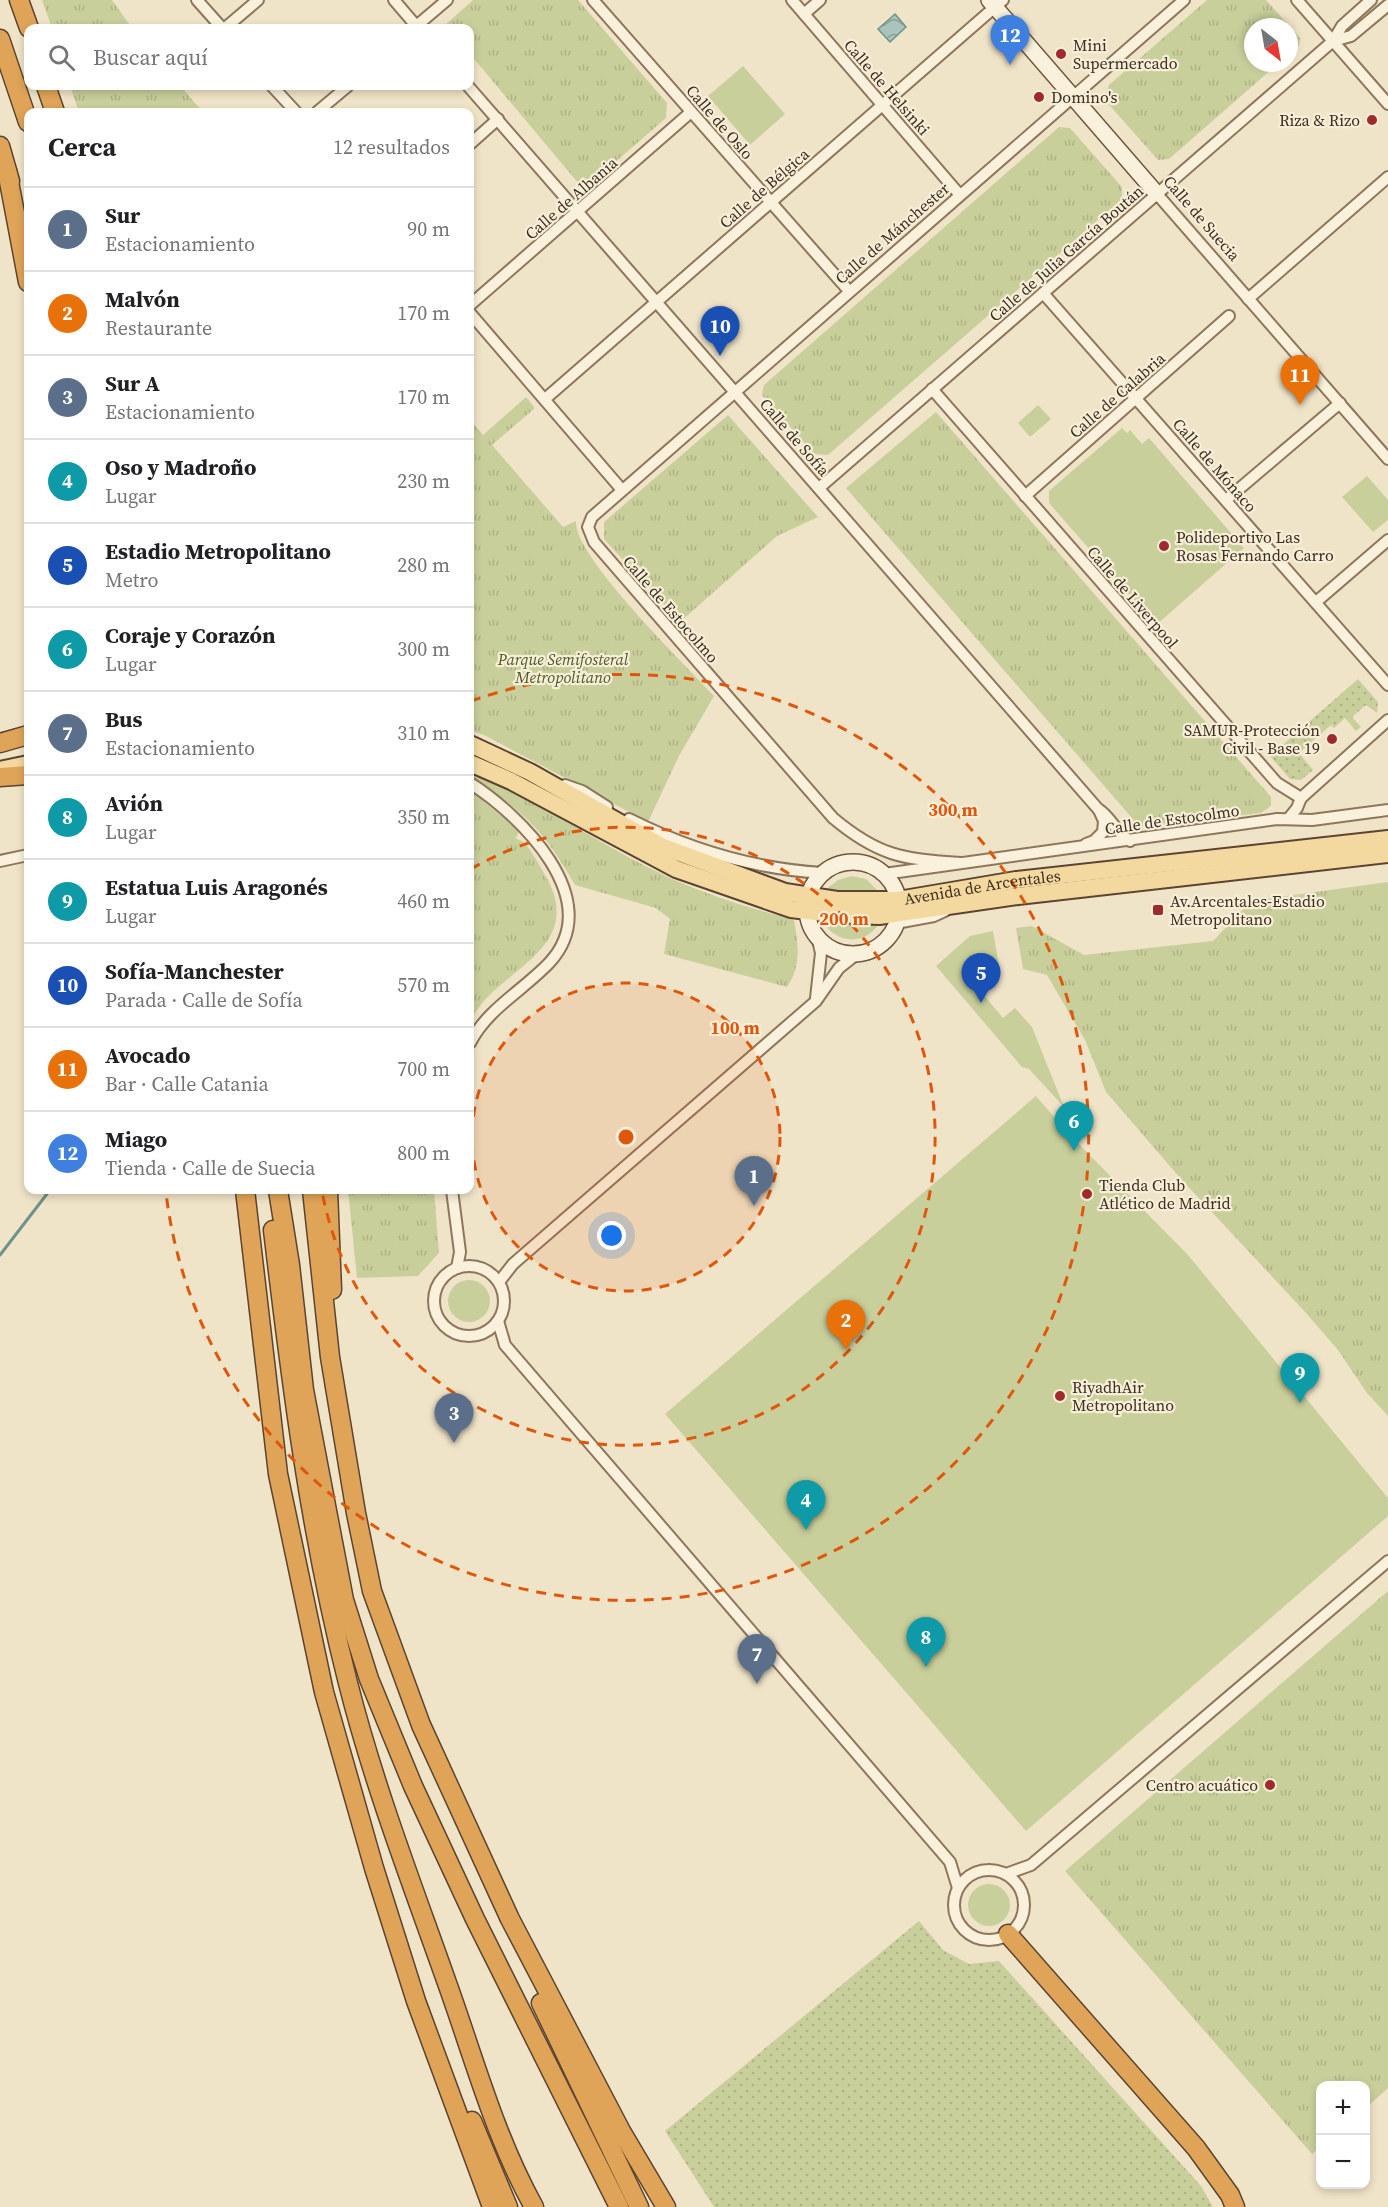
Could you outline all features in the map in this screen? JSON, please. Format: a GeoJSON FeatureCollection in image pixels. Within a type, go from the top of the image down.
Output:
{"type":"FeatureCollection","features":[{"type":"Feature","properties":{"kind":"highway"},"geometry":{"type":"LineString","coordinates":[[19,0],[28,24]]}},
{"type":"Feature","properties":{"kind":"highway"},"geometry":{"type":"LineString","coordinates":[[0,39],[24,110]]}},
{"type":"Feature","properties":{"kind":"highway"},"geometry":{"type":"LineString","coordinates":[[47,90],[54,108]]}},
{"type":"Feature","properties":{"kind":"highway"},"geometry":{"type":"LineString","coordinates":[[0,146],[24,229]]}},
{"type":"Feature","properties":{"kind":"highway"},"geometry":{"type":"LineString","coordinates":[[7,171],[24,261]]}},
{"type":"Feature","properties":{"kind":"highway"},"geometry":{"type":"LineString","coordinates":[[0,743],[24,736]]}},
{"type":"Feature","properties":{"kind":"highway"},"geometry":{"type":"LineString","coordinates":[[0,777],[24,775]]}},
{"type":"Feature","properties":{"kind":"highway"},"geometry":{"type":"LineString","coordinates":[[234,1194],[250,1245]]}},
{"type":"Feature","properties":{"kind":"highway"},"geometry":{"type":"LineString","coordinates":[[245,1194],[278,1474],[327,1704],[374,1868],[416,2001],[492,2207]]}},
{"type":"Feature","properties":{"kind":"highway"},"geometry":{"type":"LineString","coordinates":[[268,1194],[291,1389],[328,1602],[349,1685],[393,1837],[492,2114],[534,2207]]}},
{"type":"Feature","properties":{"kind":"highway"},"geometry":{"type":"LineString","coordinates":[[279,1194],[290,1265],[304,1390],[344,1600],[369,1679],[413,1786],[475,1919],[619,2207]]}},
{"type":"Feature","properties":{"kind":"highway"},"geometry":{"type":"LineString","coordinates":[[312,1194],[330,1358],[356,1513],[372,1591],[425,1735],[510,1919],[621,2131],[666,2207]]}},
{"type":"Feature","properties":{"kind":"highway"},"geometry":{"type":"LineString","coordinates":[[328,1194],[332,1262],[330,1358]]}},
{"type":"Feature","properties":{"kind":"highway"},"geometry":{"type":"LineString","coordinates":[[510,1919],[522,1963],[639,2207]]}},
{"type":"Feature","properties":{"kind":"highway"},"geometry":{"type":"LineString","coordinates":[[394,1928],[425,1997],[508,2207]]}},
{"type":"Feature","properties":{"kind":"highway"},"geometry":{"type":"LineString","coordinates":[[1008,1934],[1196,2148],[1230,2195],[1235,2207]]}},
{"type":"Feature","properties":{"kind":"highway"},"geometry":{"type":"LineString","coordinates":[[555,2076],[610,2207]]}},
{"type":"Feature","properties":{"kind":"highway"},"geometry":{"type":"LineString","coordinates":[[480,2178],[485,2207]]}},
{"type":"Feature","properties":{"kind":"main road"},"geometry":{"type":"LineString","coordinates":[[0,749],[24,745]]}},
{"type":"Feature","properties":{"kind":"main road","name":"Avenida de Arcentales"},"geometry":{"type":"LineString","coordinates":[[474,746],[530,772],[661,846],[744,879],[785,892],[808,903]]}},
{"type":"Feature","properties":{"kind":"main road"},"geometry":{"type":"LineString","coordinates":[[0,770],[24,765]]}},
{"type":"Feature","properties":{"kind":"main road","name":"Avenida de Arcentales"},"geometry":{"type":"LineString","coordinates":[[474,765],[512,781],[676,869],[791,909],[808,903],[837,900],[898,912],[1388,854]]}},
{"type":"Feature","properties":{"kind":"main road","name":"Avenida de Arcentales"},"geometry":{"type":"LineString","coordinates":[[898,912],[1016,880],[1388,839]]}},
{"type":"Feature","properties":{"kind":"street"},"geometry":{"type":"LineString","coordinates":[[197,0],[220,24]]}},
{"type":"Feature","properties":{"kind":"street"},"geometry":{"type":"LineString","coordinates":[[229,24],[258,0]]}},
{"type":"Feature","properties":{"kind":"street"},"geometry":{"type":"LineString","coordinates":[[394,0],[413,24]]}},
{"type":"Feature","properties":{"kind":"street"},"geometry":{"type":"LineString","coordinates":[[420,24],[447,0]]}},
{"type":"Feature","properties":{"kind":"street","name":"Calle de Oslo"},"geometry":{"type":"LineString","coordinates":[[593,0],[849,291]]}},
{"type":"Feature","properties":{"kind":"street","name":"Calle de Helsinki"},"geometry":{"type":"LineString","coordinates":[[792,0],[959,194]]}},
{"type":"Feature","properties":{"kind":"street"},"geometry":{"type":"LineString","coordinates":[[804,14],[820,0]]}},
{"type":"Feature","properties":{"kind":"street","name":"Calle de Mánchester"},"geometry":{"type":"LineString","coordinates":[[622,490],[736,393],[959,194],[1184,0]]}},
{"type":"Feature","properties":{"kind":"street"},"geometry":{"type":"LineString","coordinates":[[1297,0],[1388,104]]}},
{"type":"Feature","properties":{"kind":"street","name":"Calle de Julia García Boután"},"geometry":{"type":"LineString","coordinates":[[819,488],[1333,41],[1342,26],[1371,0]]}},
{"type":"Feature","properties":{"kind":"street","name":"Calle de Suecia"},"geometry":{"type":"LineString","coordinates":[[995,2],[1072,96],[1388,459]]}},
{"type":"Feature","properties":{"kind":"street","name":"Calle de Bélgica"},"geometry":{"type":"LineString","coordinates":[[545,399],[771,203],[995,2]]}},
{"type":"Feature","properties":{"kind":"street","name":"Calle de Julia García Boután"},"geometry":{"type":"LineString","coordinates":[[1333,41],[1351,36],[1388,5]]}},
{"type":"Feature","properties":{"kind":"street"},"geometry":{"type":"LineString","coordinates":[[276,90],[292,108]]}},
{"type":"Feature","properties":{"kind":"street"},"geometry":{"type":"LineString","coordinates":[[322,108],[343,90]]}},
{"type":"Feature","properties":{"kind":"street","name":"Calle de Sofía"},"geometry":{"type":"LineString","coordinates":[[472,90],[1098,810],[1109,817],[1122,836],[1130,841]]}},
{"type":"Feature","properties":{"kind":"street","name":"Calle de Albania"},"geometry":{"type":"LineString","coordinates":[[474,302],[691,112]]}},
{"type":"Feature","properties":{"kind":"street"},"geometry":{"type":"LineString","coordinates":[[474,140],[498,119]]}},
{"type":"Feature","properties":{"kind":"street"},"geometry":{"type":"LineString","coordinates":[[1248,299],[1388,177]]}},
{"type":"Feature","properties":{"kind":"street","name":"Calle de Mónaco"},"geometry":{"type":"LineString","coordinates":[[1043,293],[1388,685]]}},
{"type":"Feature","properties":{"kind":"street","name":"Calle de Calabria"},"geometry":{"type":"LineString","coordinates":[[1025,496],[1229,316]]}},
{"type":"Feature","properties":{"kind":"street"},"geometry":{"type":"LineString","coordinates":[[474,318],[622,490]]}},
{"type":"Feature","properties":{"kind":"street","name":"Calle de Liverpool"},"geometry":{"type":"LineString","coordinates":[[932,389],[1277,783],[1301,798]]}},
{"type":"Feature","properties":{"kind":"street"},"geometry":{"type":"LineString","coordinates":[[1226,500],[1340,403]]}},
{"type":"Feature","properties":{"kind":"street","name":"Calle de Estocolmo"},"geometry":{"type":"LineString","coordinates":[[622,490],[592,517],[588,527],[594,543],[833,818],[871,846],[916,859],[960,863]]}},
{"type":"Feature","properties":{"kind":"street"},"geometry":{"type":"LineString","coordinates":[[1316,602],[1388,540]]}},
{"type":"Feature","properties":{"kind":"street"},"geometry":{"type":"LineString","coordinates":[[1289,818],[1301,798],[1388,720]]}},
{"type":"Feature","properties":{"kind":"street","name":"Avenida de Arcentales"},"geometry":{"type":"LineString","coordinates":[[530,772],[582,791],[620,814],[686,846],[759,866],[823,873]]}},
{"type":"Feature","properties":{"kind":"street"},"geometry":{"type":"LineString","coordinates":[[474,786],[500,804],[537,843],[559,874],[566,895],[568,915],[565,933],[558,952],[508,998],[474,1038]]}},
{"type":"Feature","properties":{"kind":"street"},"geometry":{"type":"LineString","coordinates":[[1301,798],[1305,813],[1312,820]]}},
{"type":"Feature","properties":{"kind":"street"},"geometry":{"type":"LineString","coordinates":[[1075,848],[1094,841],[1103,832],[1104,821],[1098,810]]}},
{"type":"Feature","properties":{"kind":"street","name":"Calle de Estocolmo"},"geometry":{"type":"LineString","coordinates":[[884,874],[1289,818],[1312,820],[1388,810]]}},
{"type":"Feature","properties":{"kind":"street"},"geometry":{"type":"LineString","coordinates":[[0,861],[24,856]]}},
{"type":"Feature","properties":{"kind":"street"},"geometry":{"type":"LineString","coordinates":[[499,1282],[513,1264],[816,1001],[839,968],[858,953],[883,943],[898,912],[894,886],[876,868],[854,862],[832,867],[823,873],[808,903],[822,953],[816,1001]]}},
{"type":"Feature","properties":{"kind":"street"},"geometry":{"type":"LineString","coordinates":[[817,936],[835,950],[858,953]]}},
{"type":"Feature","properties":{"kind":"street"},"geometry":{"type":"LineString","coordinates":[[453,1194],[460,1252],[457,1268]]}},
{"type":"Feature","properties":{"kind":"street"},"geometry":{"type":"LineString","coordinates":[[487,1271],[513,1264]]}},
{"type":"Feature","properties":{"kind":"street"},"geometry":{"type":"LineString","coordinates":[[502,1341],[479,1335],[468,1337],[447,1330],[435,1312],[435,1291],[440,1281],[457,1268],[467,1266],[487,1271],[499,1282],[505,1302],[498,1321],[502,1341],[950,1862],[973,1874]]}},
{"type":"Feature","properties":{"kind":"street"},"geometry":{"type":"LineString","coordinates":[[479,1335],[498,1321]]}},
{"type":"Feature","properties":{"kind":"street"},"geometry":{"type":"LineString","coordinates":[[1006,1874],[1031,1865],[1388,1561]]}},
{"type":"Feature","properties":{"kind":"street"},"geometry":{"type":"LineString","coordinates":[[950,1862],[958,1888],[954,1910],[965,1930],[986,1940],[1008,1934],[1021,1919],[1023,1899],[1020,1889],[1006,1874],[995,1870],[973,1874],[958,1888]]}},
{"type":"Feature","properties":{"kind":"street"},"geometry":{"type":"LineString","coordinates":[[1020,1889],[1031,1865]]}},
{"type":"Feature","properties":{"kind":"green space"},"geometry":{"type":"Polygon","coordinates":[[[42,0],[112,0],[129,24],[51,24],[42,0]]]}},
{"type":"Feature","properties":{"kind":"green space"},"geometry":{"type":"Polygon","coordinates":[[[473,0],[578,0],[667,103],[666,118],[590,184],[579,184],[474,59],[474,24],[446,24],[473,0]]]}},
{"type":"Feature","properties":{"kind":"green space"},"geometry":{"type":"Polygon","coordinates":[[[1207,0],[1266,0],[1282,18],[1244,18],[1244,72],[1269,72],[1169,159],[1158,160],[1104,99],[1109,85],[1207,0]]]}},
{"type":"Feature","properties":{"kind":"green space"},"geometry":{"type":"Polygon","coordinates":[[[743,66],[785,114],[750,145],[708,96],[743,66]]]}},
{"type":"Feature","properties":{"kind":"green space"},"geometry":{"type":"Polygon","coordinates":[[[71,90],[184,90],[199,108],[78,108],[71,90]]]}},
{"type":"Feature","properties":{"kind":"green space"},"geometry":{"type":"Polygon","coordinates":[[[1059,127],[1070,128],[1122,187],[1122,199],[828,455],[814,454],[762,395],[764,385],[1059,127]]]}},
{"type":"Feature","properties":{"kind":"green space","name":"Parque Semifosteral Metropolitano"},"geometry":{"type":"Polygon","coordinates":[[[526,397],[535,408],[492,445],[563,527],[576,521],[580,537],[592,559],[611,584],[714,696],[679,756],[648,822],[474,731],[474,425],[483,435],[526,397]]]}},
{"type":"Feature","properties":{"kind":"green space"},"geometry":{"type":"Polygon","coordinates":[[[1038,405],[1051,419],[1030,437],[1018,423],[1038,405]]]}},
{"type":"Feature","properties":{"kind":"green space"},"geometry":{"type":"Polygon","coordinates":[[[936,412],[1271,797],[1271,806],[1261,813],[1144,827],[1138,825],[846,488],[936,412]]]}},
{"type":"Feature","properties":{"kind":"green space"},"geometry":{"type":"Polygon","coordinates":[[[728,415],[818,517],[777,536],[680,622],[604,539],[604,522],[728,415]]]}},
{"type":"Feature","properties":{"kind":"green space"},"geometry":{"type":"Polygon","coordinates":[[[1122,428],[1127,433],[1130,430],[1142,444],[1149,438],[1244,548],[1156,625],[1049,503],[1049,491],[1122,428]]]}},
{"type":"Feature","properties":{"kind":"green space"},"geometry":{"type":"Polygon","coordinates":[[[1367,476],[1388,500],[1388,520],[1373,532],[1342,497],[1367,476]]]}},
{"type":"Feature","properties":{"kind":"green space"},"geometry":{"type":"Polygon","coordinates":[[[1358,679],[1378,702],[1377,713],[1366,705],[1352,717],[1361,727],[1356,731],[1345,718],[1334,728],[1331,725],[1299,753],[1313,770],[1301,780],[1290,779],[1270,756],[1358,679]]]}},
{"type":"Feature","properties":{"kind":"green space"},"geometry":{"type":"Polygon","coordinates":[[[474,775],[521,796],[668,877],[730,901],[794,920],[797,962],[787,987],[664,954],[670,919],[656,908],[575,885],[543,836],[518,811],[474,781],[474,775]]]}},
{"type":"Feature","properties":{"kind":"green space"},"geometry":{"type":"Polygon","coordinates":[[[474,793],[519,831],[516,838],[529,848],[548,880],[556,902],[556,920],[550,937],[540,951],[483,1002],[474,1015],[474,793]]]}},
{"type":"Feature","properties":{"kind":"green space"},"geometry":{"type":"Polygon","coordinates":[[[852,876],[866,879],[879,892],[825,890],[838,880],[852,876]]]}},
{"type":"Feature","properties":{"kind":"green space"},"geometry":{"type":"Polygon","coordinates":[[[1388,882],[1388,1416],[1367,1393],[1338,1350],[1306,1313],[1182,1180],[1106,1092],[1085,1040],[1047,975],[1023,969],[1016,928],[1032,926],[1084,955],[1213,941],[1251,901],[1388,882]]]}},
{"type":"Feature","properties":{"kind":"green space"},"geometry":{"type":"Polygon","coordinates":[[[823,920],[880,922],[867,935],[859,939],[851,939],[835,934],[823,920]]]}},
{"type":"Feature","properties":{"kind":"green space"},"geometry":{"type":"Polygon","coordinates":[[[993,931],[1000,971],[977,987],[1003,1018],[1015,1008],[1032,1027],[1064,1107],[1029,1069],[1022,1067],[936,966],[970,936],[993,931]]]}},
{"type":"Feature","properties":{"kind":"green space","name":"RiyadhAir Metropolitano"},"geometry":{"type":"Polygon","coordinates":[[[1036,1096],[1067,1132],[1188,1255],[1388,1498],[1388,1516],[1026,1831],[665,1414],[1036,1096]]]}},
{"type":"Feature","properties":{"kind":"green space"},"geometry":{"type":"Polygon","coordinates":[[[348,1194],[434,1194],[439,1253],[418,1276],[357,1278],[348,1194]]]}},
{"type":"Feature","properties":{"kind":"green space"},"geometry":{"type":"Polygon","coordinates":[[[469,1280],[484,1286],[490,1301],[484,1316],[469,1322],[454,1316],[448,1301],[454,1286],[469,1280]]]}},
{"type":"Feature","properties":{"kind":"green space"},"geometry":{"type":"Polygon","coordinates":[[[1388,1591],[1388,2088],[1370,2104],[1370,2081],[1316,2081],[1316,2150],[1312,2154],[1065,1871],[1388,1591]]]}},
{"type":"Feature","properties":{"kind":"green space"},"geometry":{"type":"Polygon","coordinates":[[[989,1884],[1004,1890],[1010,1905],[1004,1920],[989,1926],[974,1920],[968,1905],[974,1890],[989,1884]]]}},
{"type":"Feature","properties":{"kind":"green space"},"geometry":{"type":"Polygon","coordinates":[[[919,1921],[943,1950],[969,1964],[999,1961],[1201,2186],[1213,2207],[714,2207],[665,2131],[919,1921]]]}},
{"type":"Feature","properties":{"kind":"water"},"geometry":{"type":"Polygon","coordinates":[[[895,14],[906,27],[890,42],[878,29],[895,14]]]}},
{"type":"Feature","properties":{"kind":"waterway"},"geometry":{"type":"LineString","coordinates":[[0,1255],[47,1194]]}},
{"type":"Feature","properties":{"kind":"place","name":"Mini Supermercado"},"geometry":{"type":"Point","coordinates":[1061,54]}},
{"type":"Feature","properties":{"kind":"place","name":"Miago"},"geometry":{"type":"Point","coordinates":[1010,65]}},
{"type":"Feature","properties":{"kind":"place","name":"Domino's"},"geometry":{"type":"Point","coordinates":[1039,97]}},
{"type":"Feature","properties":{"kind":"place","name":"Riza & Rizo"},"geometry":{"type":"Point","coordinates":[1372,120]}},
{"type":"Feature","properties":{"kind":"place","name":"Sofía-Manchester"},"geometry":{"type":"Point","coordinates":[720,356]}},
{"type":"Feature","properties":{"kind":"place","name":"Avocado"},"geometry":{"type":"Point","coordinates":[1300,405]}},
{"type":"Feature","properties":{"kind":"place","name":"Polideportivo Las Rosas Fernando Carro"},"geometry":{"type":"Point","coordinates":[1164,546]}},
{"type":"Feature","properties":{"kind":"place","name":"SAMUR-Protección Civil - Base 19"},"geometry":{"type":"Point","coordinates":[1332,739]}},
{"type":"Feature","properties":{"kind":"place","name":"Av.Arcentales-Estadio Metropolitano"},"geometry":{"type":"Point","coordinates":[1158,910]}},
{"type":"Feature","properties":{"kind":"place","name":"Estadio Metropolitano"},"geometry":{"type":"Point","coordinates":[981,1003]}},
{"type":"Feature","properties":{"kind":"place","name":"Coraje y Corazón"},"geometry":{"type":"Point","coordinates":[1074,1151]}},
{"type":"Feature","properties":{"kind":"place","name":"Tienda Club Atlético de Madrid"},"geometry":{"type":"Point","coordinates":[1087,1194]}},
{"type":"Feature","properties":{"kind":"place","name":"Sur"},"geometry":{"type":"Point","coordinates":[754,1206]}},
{"type":"Feature","properties":{"kind":"place","name":"Malvón"},"geometry":{"type":"Point","coordinates":[846,1350]}},
{"type":"Feature","properties":{"kind":"place","name":"RiyadhAir Metropolitano"},"geometry":{"type":"Point","coordinates":[1060,1396]}},
{"type":"Feature","properties":{"kind":"place","name":"Estatua Luis Aragonés"},"geometry":{"type":"Point","coordinates":[1300,1403]}},
{"type":"Feature","properties":{"kind":"place","name":"Sur A"},"geometry":{"type":"Point","coordinates":[454,1443]}},
{"type":"Feature","properties":{"kind":"place","name":"Oso y Madroño"},"geometry":{"type":"Point","coordinates":[806,1530]}},
{"type":"Feature","properties":{"kind":"place","name":"Avión"},"geometry":{"type":"Point","coordinates":[926,1667]}},
{"type":"Feature","properties":{"kind":"place","name":"Bus"},"geometry":{"type":"Point","coordinates":[757,1684]}},
{"type":"Feature","properties":{"kind":"place","name":"Centro acuático"},"geometry":{"type":"Point","coordinates":[1270,1785]}}]}
